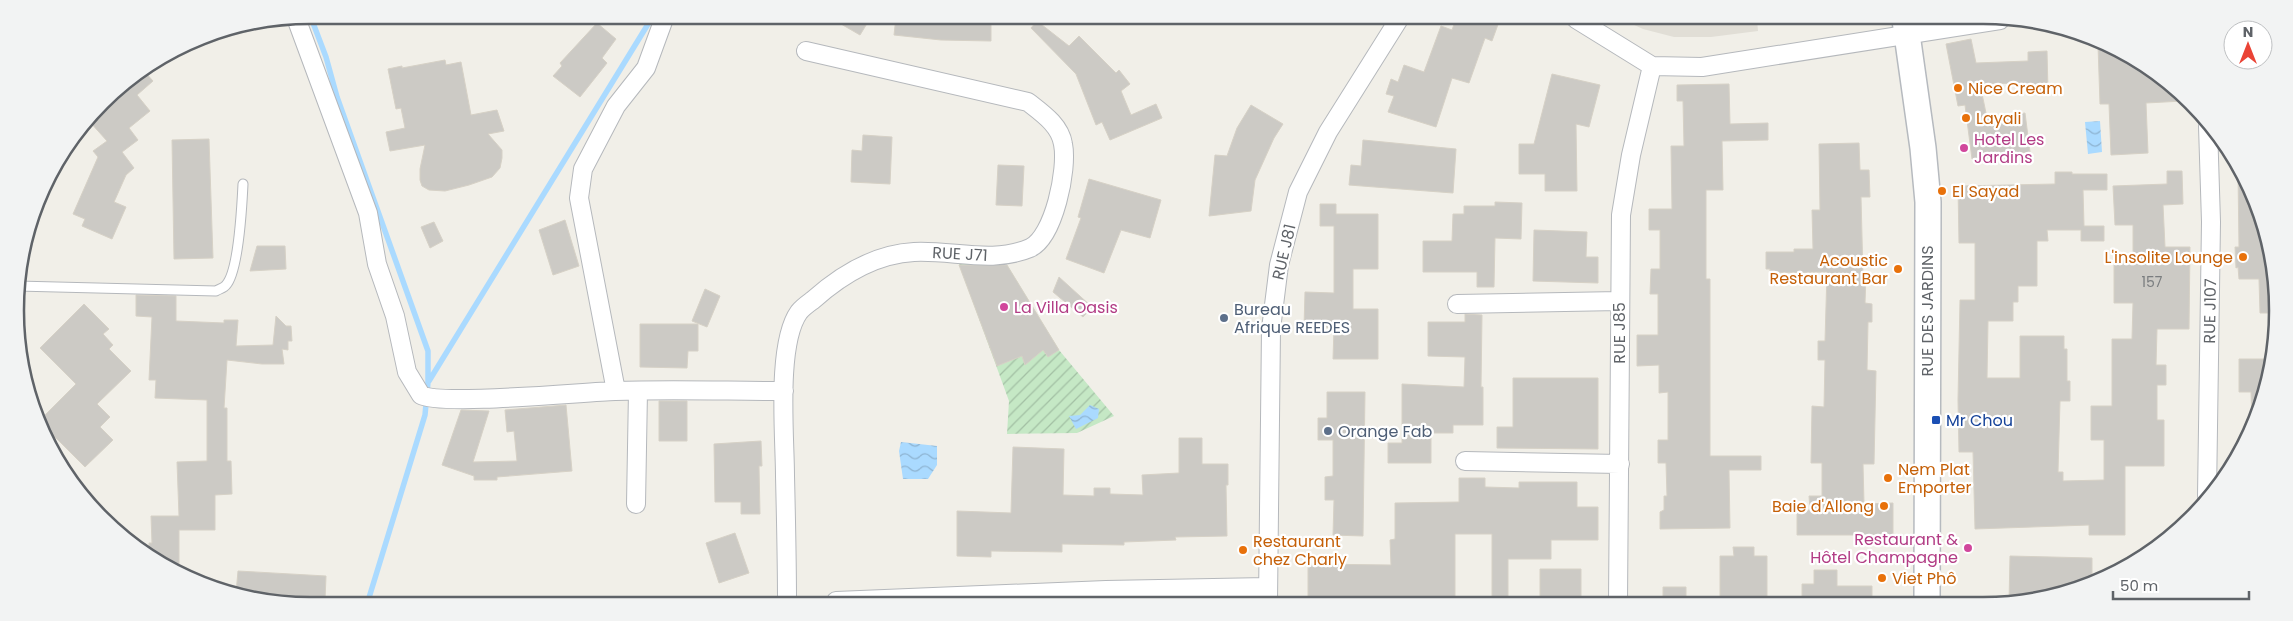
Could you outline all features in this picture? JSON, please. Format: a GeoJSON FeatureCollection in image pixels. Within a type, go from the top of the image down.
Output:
{"type":"FeatureCollection","features":[{"type":"Feature","properties":{"kind":"main road","name":"RUE DES JARDINS"},"geometry":{"type":"LineString","coordinates":[[1906,28],[1923,148],[1928,202],[1927,597]]}},
{"type":"Feature","properties":{"kind":"street"},"geometry":{"type":"LineString","coordinates":[[298,24],[368,212],[377,264],[395,316],[407,372],[421,395],[470,399],[616,391],[784,391]]}},
{"type":"Feature","properties":{"kind":"street"},"geometry":{"type":"LineString","coordinates":[[616,391],[579,198],[583,169],[616,106],[646,68],[662,24]]}},
{"type":"Feature","properties":{"kind":"street","name":"RUE J81"},"geometry":{"type":"LineString","coordinates":[[1268,595],[1271,329],[1278,264],[1298,192],[1328,132],[1395,24]]}},
{"type":"Feature","properties":{"kind":"street"},"geometry":{"type":"LineString","coordinates":[[1584,24],[1652,66],[1702,67],[1906,28],[1953,24]]}},
{"type":"Feature","properties":{"kind":"street","name":"RUE J71"},"geometry":{"type":"LineString","coordinates":[[788,597],[784,391],[788,339],[799,312],[834,281],[878,260],[913,252],[1004,257],[1032,247],[1045,236],[1056,207],[1062,174],[1064,144],[1052,121],[1028,102],[806,51]]}},
{"type":"Feature","properties":{"kind":"street","name":"RUE J85"},"geometry":{"type":"LineString","coordinates":[[1618,597],[1621,215],[1631,154],[1652,66]]}},
{"type":"Feature","properties":{"kind":"street","name":"RUE J107"},"geometry":{"type":"LineString","coordinates":[[2207,489],[2211,222],[2208,134]]}},
{"type":"Feature","properties":{"kind":"street"},"geometry":{"type":"LineString","coordinates":[[1457,304],[1619,301]]}},
{"type":"Feature","properties":{"kind":"street"},"geometry":{"type":"LineString","coordinates":[[636,504],[638,391]]}},
{"type":"Feature","properties":{"kind":"street"},"geometry":{"type":"LineString","coordinates":[[1465,461],[1620,464]]}},
{"type":"Feature","properties":{"kind":"street"},"geometry":{"type":"LineString","coordinates":[[967,597],[1106,590],[1268,595]]}},
{"type":"Feature","properties":{"kind":"lane"},"geometry":{"type":"LineString","coordinates":[[25,286],[216,291],[226,286],[230,277],[240,231],[243,184]]}},
{"type":"Feature","properties":{"kind":"shaded area"},"geometry":{"type":"Polygon","coordinates":[[[1632,24],[1757,24],[1758,31],[1711,37],[1674,37],[1643,29],[1632,24]]]}},
{"type":"Feature","properties":{"kind":"green space","name":"La Villa Oasis"},"geometry":{"type":"Polygon","coordinates":[[[958,261],[1007,265],[1059,350],[1114,416],[1077,433],[1007,434],[1009,401],[958,261]]]}},
{"type":"Feature","properties":{"kind":"water"},"geometry":{"type":"Polygon","coordinates":[[[2100,121],[2102,152],[2088,154],[2085,122],[2100,121]]]}},
{"type":"Feature","properties":{"kind":"water"},"geometry":{"type":"Polygon","coordinates":[[[1090,405],[1099,409],[1098,418],[1076,429],[1069,416],[1080,415],[1090,405]]]}},
{"type":"Feature","properties":{"kind":"water"},"geometry":{"type":"Polygon","coordinates":[[[901,442],[937,446],[937,465],[928,479],[903,479],[899,451],[901,442]]]}},
{"type":"Feature","properties":{"kind":"building"},"geometry":{"type":"Polygon","coordinates":[[[596,24],[616,39],[602,58],[607,63],[580,97],[553,76],[562,66],[560,63],[596,24]]]}},
{"type":"Feature","properties":{"kind":"building"},"geometry":{"type":"Polygon","coordinates":[[[841,24],[867,24],[860,35],[841,24]]]}},
{"type":"Feature","properties":{"kind":"building"},"geometry":{"type":"Polygon","coordinates":[[[895,24],[991,24],[991,41],[941,40],[894,35],[895,24]]]}},
{"type":"Feature","properties":{"kind":"building"},"geometry":{"type":"Polygon","coordinates":[[[1034,24],[1041,24],[1069,46],[1079,36],[1116,73],[1119,70],[1130,84],[1121,91],[1131,115],[1156,104],[1162,118],[1110,140],[1102,122],[1096,125],[1076,74],[1031,28],[1034,24]]]}},
{"type":"Feature","properties":{"kind":"building"},"geometry":{"type":"Polygon","coordinates":[[[1454,24],[1498,24],[1492,41],[1485,38],[1469,83],[1452,78],[1436,127],[1388,112],[1394,96],[1386,94],[1391,79],[1398,82],[1404,65],[1424,72],[1441,26],[1452,30],[1454,24]]]}},
{"type":"Feature","properties":{"kind":"building"},"geometry":{"type":"Polygon","coordinates":[[[1971,39],[1976,63],[2028,61],[2028,52],[2047,51],[2048,91],[2020,92],[2020,83],[1980,84],[1987,118],[2025,113],[2030,152],[1972,159],[1965,105],[1958,106],[1946,44],[1971,39]]]}},
{"type":"Feature","properties":{"kind":"building"},"geometry":{"type":"Polygon","coordinates":[[[2098,49],[2142,72],[2178,101],[2146,103],[2148,153],[2111,155],[2109,104],[2100,104],[2098,49]]]}},
{"type":"Feature","properties":{"kind":"building"},"geometry":{"type":"Polygon","coordinates":[[[445,60],[446,65],[461,62],[471,115],[497,110],[504,131],[488,134],[502,150],[500,168],[492,177],[445,191],[429,190],[422,186],[420,169],[425,145],[390,151],[386,132],[405,128],[401,108],[396,109],[388,69],[445,60]]]}},
{"type":"Feature","properties":{"kind":"building"},"geometry":{"type":"Polygon","coordinates":[[[1552,74],[1600,85],[1589,127],[1576,124],[1577,191],[1545,191],[1545,174],[1519,174],[1519,144],[1534,144],[1552,74]]]}},
{"type":"Feature","properties":{"kind":"building"},"geometry":{"type":"Polygon","coordinates":[[[147,75],[153,81],[137,95],[150,111],[129,128],[138,140],[122,152],[134,168],[126,175],[114,202],[126,207],[112,239],[82,226],[85,219],[73,214],[98,157],[93,151],[107,141],[92,124],[121,95],[147,75]]]}},
{"type":"Feature","properties":{"kind":"building"},"geometry":{"type":"Polygon","coordinates":[[[1729,84],[1730,124],[1768,123],[1768,140],[1722,141],[1723,190],[1706,190],[1706,279],[1710,279],[1710,456],[1761,456],[1761,470],[1729,470],[1730,528],[1660,529],[1660,512],[1664,510],[1664,496],[1667,496],[1666,463],[1658,463],[1658,440],[1668,440],[1668,392],[1659,393],[1659,365],[1637,366],[1637,335],[1658,335],[1658,294],[1650,294],[1651,269],[1660,269],[1660,230],[1649,230],[1649,209],[1672,209],[1671,146],[1684,146],[1683,101],[1677,101],[1677,85],[1729,84]]]}},
{"type":"Feature","properties":{"kind":"building"},"geometry":{"type":"Polygon","coordinates":[[[1251,105],[1283,124],[1274,138],[1255,180],[1251,211],[1209,216],[1215,155],[1227,156],[1237,128],[1251,105]]]}},
{"type":"Feature","properties":{"kind":"building"},"geometry":{"type":"Polygon","coordinates":[[[863,135],[892,137],[890,184],[851,182],[852,150],[862,151],[863,135]]]}},
{"type":"Feature","properties":{"kind":"building"},"geometry":{"type":"Polygon","coordinates":[[[209,139],[213,258],[174,259],[172,140],[209,139]]]}},
{"type":"Feature","properties":{"kind":"building"},"geometry":{"type":"Polygon","coordinates":[[[1363,140],[1456,149],[1453,193],[1349,185],[1351,165],[1361,166],[1363,140]]]}},
{"type":"Feature","properties":{"kind":"building"},"geometry":{"type":"Polygon","coordinates":[[[1859,143],[1860,170],[1869,170],[1870,197],[1861,197],[1863,275],[1866,275],[1865,303],[1872,304],[1872,322],[1868,322],[1867,370],[1876,371],[1874,464],[1863,464],[1864,504],[1893,503],[1893,535],[1797,535],[1797,510],[1810,510],[1809,496],[1822,496],[1822,463],[1811,463],[1812,406],[1824,407],[1825,360],[1818,360],[1818,341],[1825,341],[1827,272],[1770,273],[1770,269],[1766,269],[1766,252],[1794,252],[1794,249],[1813,249],[1812,210],[1820,210],[1819,144],[1859,143]]]}},
{"type":"Feature","properties":{"kind":"building"},"geometry":{"type":"Polygon","coordinates":[[[998,165],[1024,166],[1022,206],[996,205],[998,165]]]}},
{"type":"Feature","properties":{"kind":"building"},"geometry":{"type":"Polygon","coordinates":[[[2167,171],[2182,171],[2183,204],[2163,205],[2165,247],[2190,247],[2189,329],[2157,329],[2156,365],[2166,365],[2166,385],[2157,385],[2157,420],[2164,420],[2164,466],[2125,466],[2125,535],[2089,535],[2089,525],[1975,529],[1973,452],[1959,452],[1958,400],[1960,300],[1975,300],[1975,243],[1959,243],[1958,186],[2055,184],[2055,172],[2107,174],[2107,190],[2083,190],[2084,226],[2104,226],[2104,241],[2081,241],[2081,230],[2047,230],[2048,241],[2037,241],[2037,286],[2018,286],[2018,302],[2013,302],[2013,321],[1988,321],[1987,378],[2020,378],[2020,336],[2064,336],[2064,349],[2067,349],[2067,381],[2070,381],[2070,401],[2060,401],[2058,472],[2063,472],[2063,481],[2104,480],[2104,440],[2091,440],[2091,406],[2112,406],[2112,339],[2132,339],[2133,303],[2114,303],[2114,261],[2133,261],[2133,225],[2115,225],[2113,186],[2167,184],[2167,171]]]}},
{"type":"Feature","properties":{"kind":"building"},"geometry":{"type":"Polygon","coordinates":[[[1089,179],[1161,200],[1150,238],[1121,230],[1104,273],[1066,259],[1081,218],[1078,217],[1089,179]]]}},
{"type":"Feature","properties":{"kind":"building"},"geometry":{"type":"Polygon","coordinates":[[[2238,180],[2254,218],[2264,255],[2269,292],[2269,313],[2260,313],[2259,279],[2239,279],[2238,267],[2236,268],[2235,247],[2239,247],[2238,180]]]}},
{"type":"Feature","properties":{"kind":"building"},"geometry":{"type":"Polygon","coordinates":[[[1495,202],[1522,203],[1521,239],[1495,238],[1494,287],[1477,287],[1477,272],[1423,272],[1423,241],[1452,241],[1453,214],[1464,214],[1464,206],[1495,206],[1495,202]]]}},
{"type":"Feature","properties":{"kind":"building"},"geometry":{"type":"Polygon","coordinates":[[[1320,204],[1336,204],[1336,214],[1378,214],[1378,269],[1353,269],[1353,309],[1378,309],[1378,359],[1333,359],[1334,328],[1304,327],[1305,292],[1334,293],[1334,226],[1320,226],[1320,204]]]}},
{"type":"Feature","properties":{"kind":"building"},"geometry":{"type":"Polygon","coordinates":[[[565,220],[579,266],[553,275],[539,230],[565,220]]]}},
{"type":"Feature","properties":{"kind":"building"},"geometry":{"type":"Polygon","coordinates":[[[434,222],[443,241],[430,248],[421,227],[434,222]]]}},
{"type":"Feature","properties":{"kind":"building"},"geometry":{"type":"Polygon","coordinates":[[[1534,230],[1587,232],[1586,257],[1598,257],[1598,283],[1533,281],[1534,230]]]}},
{"type":"Feature","properties":{"kind":"building"},"geometry":{"type":"Polygon","coordinates":[[[257,246],[285,246],[286,269],[250,271],[257,246]]]}},
{"type":"Feature","properties":{"kind":"building"},"geometry":{"type":"Polygon","coordinates":[[[959,265],[1007,265],[1059,350],[1048,357],[1043,350],[1025,365],[1022,356],[997,366],[959,265]]]}},
{"type":"Feature","properties":{"kind":"building"},"geometry":{"type":"Polygon","coordinates":[[[1059,277],[1092,307],[1083,317],[1053,292],[1059,277]]]}},
{"type":"Feature","properties":{"kind":"building"},"geometry":{"type":"Polygon","coordinates":[[[705,289],[720,296],[707,327],[692,321],[705,289]]]}},
{"type":"Feature","properties":{"kind":"building"},"geometry":{"type":"Polygon","coordinates":[[[136,295],[176,296],[176,321],[224,323],[224,320],[238,320],[236,346],[273,345],[276,316],[286,326],[291,326],[292,341],[288,341],[288,350],[282,349],[284,364],[262,364],[227,360],[224,408],[227,408],[227,461],[231,461],[232,494],[215,495],[215,530],[179,530],[179,565],[149,548],[149,543],[152,543],[151,516],[179,516],[177,462],[207,461],[207,400],[155,398],[156,380],[149,380],[152,317],[136,316],[136,295]]]}},
{"type":"Feature","properties":{"kind":"building"},"geometry":{"type":"Polygon","coordinates":[[[84,304],[109,329],[103,334],[113,345],[109,349],[131,371],[97,404],[110,417],[100,427],[113,440],[85,467],[52,434],[44,416],[76,384],[40,348],[84,304]]]}},
{"type":"Feature","properties":{"kind":"building"},"geometry":{"type":"Polygon","coordinates":[[[1465,314],[1482,315],[1481,387],[1483,387],[1483,425],[1453,425],[1453,433],[1431,433],[1431,463],[1388,463],[1388,443],[1402,443],[1402,384],[1464,387],[1465,357],[1428,356],[1428,322],[1465,322],[1465,314]]]}},
{"type":"Feature","properties":{"kind":"building"},"geometry":{"type":"Polygon","coordinates":[[[640,324],[698,324],[698,351],[688,351],[687,368],[640,367],[640,324]]]}},
{"type":"Feature","properties":{"kind":"building"},"geometry":{"type":"Polygon","coordinates":[[[2239,359],[2265,359],[2252,409],[2251,392],[2239,392],[2239,359]]]}},
{"type":"Feature","properties":{"kind":"building"},"geometry":{"type":"Polygon","coordinates":[[[1513,378],[1598,378],[1598,449],[1497,448],[1497,427],[1513,427],[1513,378]]]}},
{"type":"Feature","properties":{"kind":"building"},"geometry":{"type":"Polygon","coordinates":[[[1327,392],[1365,392],[1363,536],[1333,535],[1334,500],[1325,500],[1325,477],[1333,476],[1333,440],[1318,440],[1318,418],[1327,418],[1327,392]]]}},
{"type":"Feature","properties":{"kind":"building"},"geometry":{"type":"Polygon","coordinates":[[[659,401],[687,401],[687,441],[659,441],[659,401]]]}},
{"type":"Feature","properties":{"kind":"building"},"geometry":{"type":"Polygon","coordinates":[[[566,405],[572,471],[497,477],[497,480],[474,480],[474,476],[442,465],[461,410],[489,411],[473,462],[517,461],[514,431],[507,432],[505,410],[566,405]]]}},
{"type":"Feature","properties":{"kind":"building"},"geometry":{"type":"Polygon","coordinates":[[[1179,438],[1202,438],[1202,464],[1228,464],[1228,485],[1226,485],[1227,536],[1175,537],[1176,540],[1124,542],[1124,545],[1062,544],[1062,552],[991,551],[991,557],[957,556],[957,511],[1011,513],[1013,447],[1064,449],[1063,495],[1094,496],[1094,488],[1110,488],[1110,494],[1143,495],[1142,475],[1179,473],[1179,438]]]}},
{"type":"Feature","properties":{"kind":"building"},"geometry":{"type":"Polygon","coordinates":[[[761,441],[762,466],[759,466],[760,514],[741,514],[741,502],[715,502],[714,444],[761,441]]]}},
{"type":"Feature","properties":{"kind":"building"},"geometry":{"type":"Polygon","coordinates":[[[1459,478],[1485,478],[1485,487],[1519,488],[1519,482],[1577,482],[1577,507],[1598,507],[1598,540],[1551,540],[1551,559],[1508,559],[1508,597],[1492,597],[1492,534],[1455,534],[1455,597],[1308,597],[1308,564],[1391,565],[1390,540],[1395,539],[1395,503],[1459,502],[1459,478]]]}},
{"type":"Feature","properties":{"kind":"building"},"geometry":{"type":"Polygon","coordinates":[[[735,533],[749,573],[719,583],[706,543],[735,533]]]}},
{"type":"Feature","properties":{"kind":"building"},"geometry":{"type":"Polygon","coordinates":[[[1733,547],[1754,547],[1754,556],[1767,556],[1767,597],[1720,597],[1720,556],[1734,556],[1733,547]]]}},
{"type":"Feature","properties":{"kind":"building"},"geometry":{"type":"Polygon","coordinates":[[[2010,556],[2092,558],[2092,575],[2075,582],[2038,592],[2009,596],[2010,556]]]}},
{"type":"Feature","properties":{"kind":"building"},"geometry":{"type":"Polygon","coordinates":[[[1540,569],[1581,569],[1581,597],[1540,597],[1540,569]]]}},
{"type":"Feature","properties":{"kind":"building"},"geometry":{"type":"Polygon","coordinates":[[[1814,570],[1837,570],[1837,586],[1872,586],[1872,597],[1802,597],[1802,584],[1814,584],[1814,570]]]}},
{"type":"Feature","properties":{"kind":"building"},"geometry":{"type":"Polygon","coordinates":[[[238,571],[326,576],[325,597],[273,595],[237,587],[238,571]]]}},
{"type":"Feature","properties":{"kind":"building"},"geometry":{"type":"Polygon","coordinates":[[[1663,587],[1686,587],[1686,597],[1663,597],[1663,587]]]}},
{"type":"Feature","properties":{"kind":"waterway"},"geometry":{"type":"LineString","coordinates":[[313,24],[326,57],[337,97],[428,351],[425,415],[369,597]]}},
{"type":"Feature","properties":{"kind":"waterway"},"geometry":{"type":"LineString","coordinates":[[429,381],[648,24]]}},
{"type":"Feature","properties":{"kind":"place","name":"Nice Cream"},"geometry":{"type":"Point","coordinates":[1958,88]}},
{"type":"Feature","properties":{"kind":"place","name":"Layali"},"geometry":{"type":"Point","coordinates":[1966,118]}},
{"type":"Feature","properties":{"kind":"place","name":"Hotel Les Jardins"},"geometry":{"type":"Point","coordinates":[1964,148]}},
{"type":"Feature","properties":{"kind":"place","name":"El Sayad"},"geometry":{"type":"Point","coordinates":[1942,191]}},
{"type":"Feature","properties":{"kind":"place","name":"L'insolite Lounge"},"geometry":{"type":"Point","coordinates":[2243,257]}},
{"type":"Feature","properties":{"kind":"place","name":"Acoustic Restaurant Bar"},"geometry":{"type":"Point","coordinates":[1898,269]}},
{"type":"Feature","properties":{"kind":"place","name":"La Villa Oasis"},"geometry":{"type":"Point","coordinates":[1004,307]}},
{"type":"Feature","properties":{"kind":"place","name":"Bureau Afrique REEDES"},"geometry":{"type":"Point","coordinates":[1224,318]}},
{"type":"Feature","properties":{"kind":"place","name":"Mr Chou"},"geometry":{"type":"Point","coordinates":[1936,420]}},
{"type":"Feature","properties":{"kind":"place","name":"Orange Fab"},"geometry":{"type":"Point","coordinates":[1328,431]}},
{"type":"Feature","properties":{"kind":"place","name":"Nem Plat Emporter"},"geometry":{"type":"Point","coordinates":[1888,478]}},
{"type":"Feature","properties":{"kind":"place","name":"Baie d'Allong"},"geometry":{"type":"Point","coordinates":[1884,506]}},
{"type":"Feature","properties":{"kind":"place","name":"Restaurant & Hôtel Champagne"},"geometry":{"type":"Point","coordinates":[1968,548]}},
{"type":"Feature","properties":{"kind":"place","name":"Restaurant chez Charly"},"geometry":{"type":"Point","coordinates":[1243,550]}},
{"type":"Feature","properties":{"kind":"place","name":"Viet Phô"},"geometry":{"type":"Point","coordinates":[1882,578]}}]}
